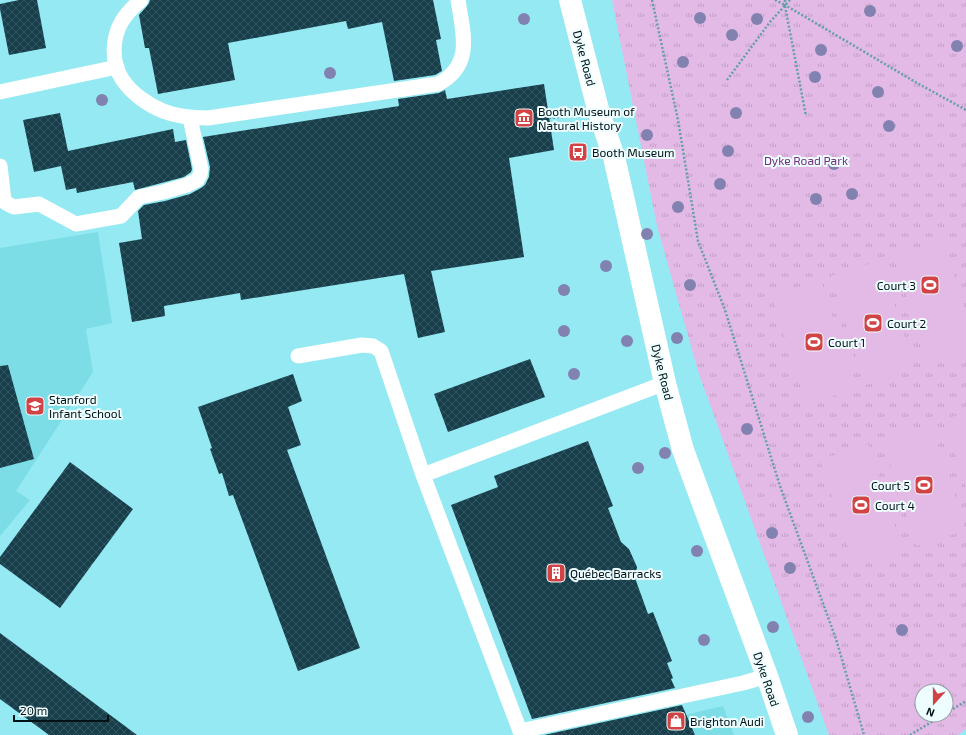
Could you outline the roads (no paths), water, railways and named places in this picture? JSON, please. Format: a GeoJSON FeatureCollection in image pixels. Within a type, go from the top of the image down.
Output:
{"type":"FeatureCollection","features":[{"type":"Feature","properties":{"kind":"street","name":"Dyke Road"},"geometry":{"type":"LineString","coordinates":[[570,0],[600,113],[614,157],[665,383],[683,450],[767,676],[786,735]]}},
{"type":"Feature","properties":{"kind":"lane"},"geometry":{"type":"LineString","coordinates":[[141,0],[122,20],[116,34],[114,49],[116,68],[122,80],[133,92],[146,102],[163,111],[190,118],[208,118],[438,84],[450,76],[457,68],[464,49],[458,0]]}},
{"type":"Feature","properties":{"kind":"lane"},"geometry":{"type":"LineString","coordinates":[[0,92],[116,68]]}},
{"type":"Feature","properties":{"kind":"lane"},"geometry":{"type":"LineString","coordinates":[[0,166],[4,200],[9,205],[14,207],[39,204],[76,224],[121,216],[139,197],[187,185],[196,180],[200,175],[201,169],[190,118]]}},
{"type":"Feature","properties":{"kind":"lane"},"geometry":{"type":"LineString","coordinates":[[298,356],[362,345],[373,346],[381,351],[423,474],[520,731],[742,683],[767,676]]}},
{"type":"Feature","properties":{"kind":"lane"},"geometry":{"type":"LineString","coordinates":[[423,474],[665,383]]}},
{"type":"Feature","properties":{"kind":"place","name":"Booth Museum of Natural History"},"geometry":{"type":"Point","coordinates":[524,118]}},
{"type":"Feature","properties":{"kind":"place","name":"Booth Museum"},"geometry":{"type":"Point","coordinates":[578,152]}},
{"type":"Feature","properties":{"kind":"place","name":"Court 3"},"geometry":{"type":"Point","coordinates":[930,285]}},
{"type":"Feature","properties":{"kind":"place","name":"Court 2"},"geometry":{"type":"Point","coordinates":[873,323]}},
{"type":"Feature","properties":{"kind":"place","name":"Court 1"},"geometry":{"type":"Point","coordinates":[814,342]}},
{"type":"Feature","properties":{"kind":"place","name":"Stanford Infant School"},"geometry":{"type":"Point","coordinates":[35,406]}},
{"type":"Feature","properties":{"kind":"place","name":"Court 5"},"geometry":{"type":"Point","coordinates":[924,485]}},
{"type":"Feature","properties":{"kind":"place","name":"Court 4"},"geometry":{"type":"Point","coordinates":[861,505]}},
{"type":"Feature","properties":{"kind":"place","name":"Québec Barracks"},"geometry":{"type":"Point","coordinates":[556,573]}},
{"type":"Feature","properties":{"kind":"place","name":"Brighton Audi"},"geometry":{"type":"Point","coordinates":[676,721]}},
{"type":"Feature","properties":{"kind":"park label","name":"Dyke Road Park"},"geometry":{"type":"Point","coordinates":[806,160]}}]}
